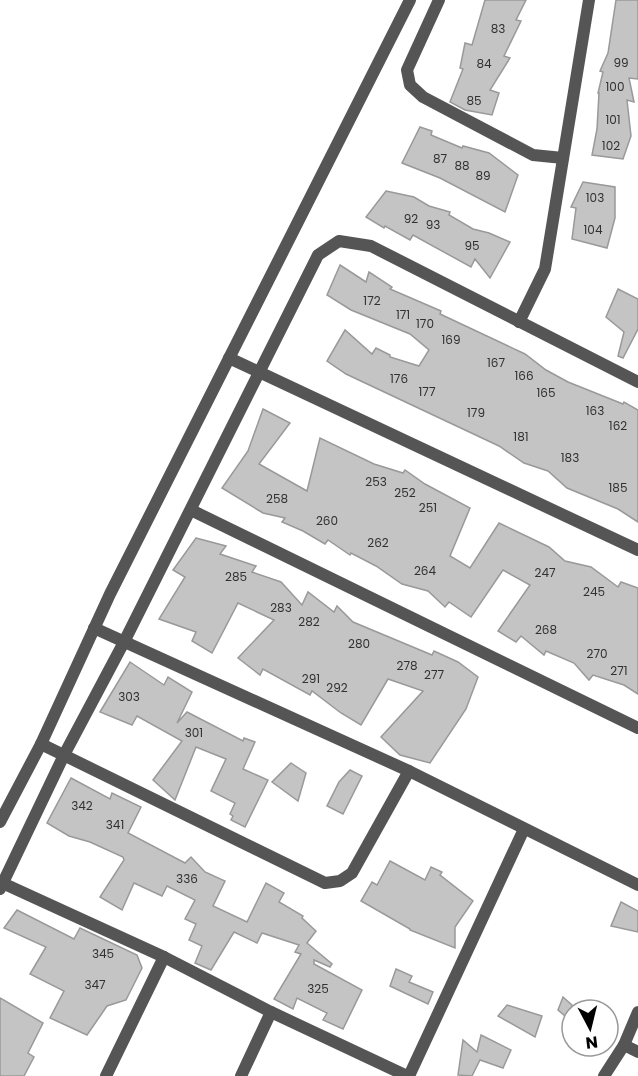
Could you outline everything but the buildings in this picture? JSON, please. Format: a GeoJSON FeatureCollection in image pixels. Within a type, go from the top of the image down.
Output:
{"type":"FeatureCollection","features":[{"type":"Feature","properties":{"kind":"street"},"geometry":{"type":"LineString","coordinates":[[0,822],[42,744],[94,628],[410,0]]}},
{"type":"Feature","properties":{"kind":"street"},"geometry":{"type":"LineString","coordinates":[[439,0],[407,70],[410,85],[423,97],[533,155],[563,158]]}},
{"type":"Feature","properties":{"kind":"street"},"geometry":{"type":"LineString","coordinates":[[519,322],[545,269],[589,0]]}},
{"type":"Feature","properties":{"kind":"street"},"geometry":{"type":"LineString","coordinates":[[524,829],[408,1076],[271,1012],[165,957],[1,885],[64,755],[124,642],[318,255],[339,241],[371,246],[638,382]]}},
{"type":"Feature","properties":{"kind":"street"},"geometry":{"type":"LineString","coordinates":[[229,358],[638,550]]}},
{"type":"Feature","properties":{"kind":"street"},"geometry":{"type":"LineString","coordinates":[[191,510],[638,728]]}},
{"type":"Feature","properties":{"kind":"street"},"geometry":{"type":"LineString","coordinates":[[94,628],[409,771],[638,885]]}},
{"type":"Feature","properties":{"kind":"street"},"geometry":{"type":"LineString","coordinates":[[42,744],[325,883],[340,881],[352,873],[409,771]]}},
{"type":"Feature","properties":{"kind":"street"},"geometry":{"type":"LineString","coordinates":[[106,1076],[165,957]]}},
{"type":"Feature","properties":{"kind":"street"},"geometry":{"type":"LineString","coordinates":[[241,1076],[271,1012]]}},
{"type":"Feature","properties":{"kind":"street"},"geometry":{"type":"LineString","coordinates":[[604,1076],[624,1045],[638,1012]]}},
{"type":"Feature","properties":{"kind":"street"},"geometry":{"type":"LineString","coordinates":[[624,1045],[638,1052]]}}]}
